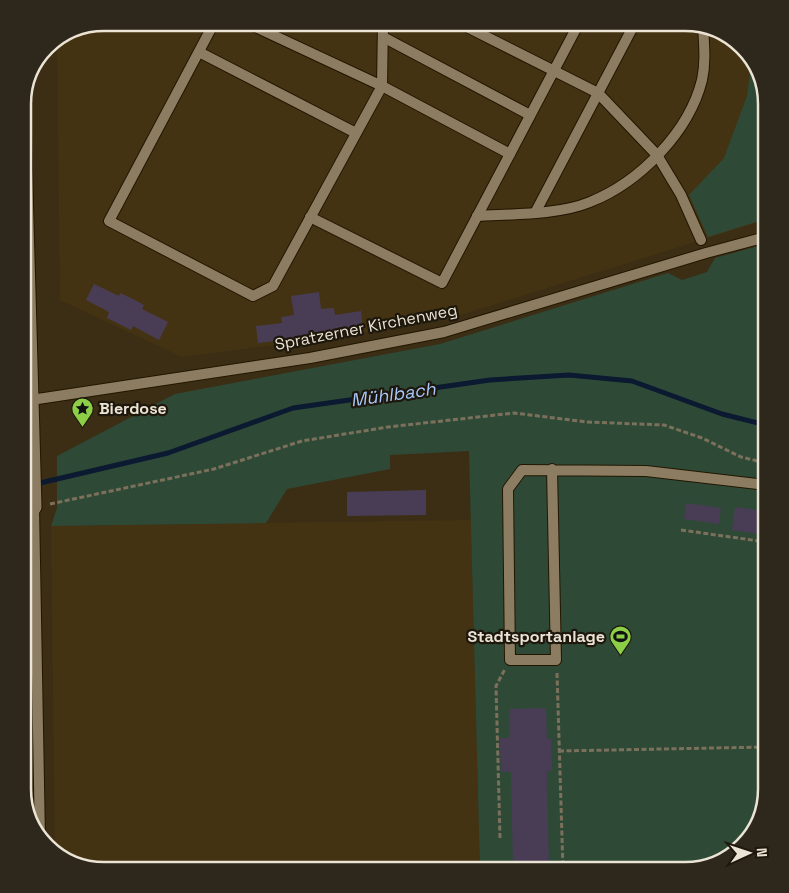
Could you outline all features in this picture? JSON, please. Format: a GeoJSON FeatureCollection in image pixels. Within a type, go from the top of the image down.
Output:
{"type":"FeatureCollection","features":[{"type":"Feature","properties":{"kind":"street"},"geometry":{"type":"LineString","coordinates":[[31,453],[33,508]]}},
{"type":"Feature","properties":{"kind":"lane"},"geometry":{"type":"LineString","coordinates":[[210,31],[109,221],[253,296],[273,286],[382,86],[383,31]]}},
{"type":"Feature","properties":{"kind":"lane"},"geometry":{"type":"LineString","coordinates":[[266,31],[382,86],[510,154]]}},
{"type":"Feature","properties":{"kind":"lane"},"geometry":{"type":"LineString","coordinates":[[475,31],[598,94],[657,155],[681,195],[701,240]]}},
{"type":"Feature","properties":{"kind":"lane"},"geometry":{"type":"LineString","coordinates":[[310,217],[442,283],[575,31]]}},
{"type":"Feature","properties":{"kind":"lane"},"geometry":{"type":"LineString","coordinates":[[535,212],[631,31]]}},
{"type":"Feature","properties":{"kind":"lane"},"geometry":{"type":"LineString","coordinates":[[477,216],[554,210],[589,202],[616,188],[648,165],[670,141],[690,114],[702,79],[705,51],[704,34]]}},
{"type":"Feature","properties":{"kind":"lane"},"geometry":{"type":"LineString","coordinates":[[383,37],[530,115]]}},
{"type":"Feature","properties":{"kind":"lane"},"geometry":{"type":"LineString","coordinates":[[199,52],[356,133]]}},
{"type":"Feature","properties":{"kind":"lane","name":"Spratzerner Kirchenweg"},"geometry":{"type":"LineString","coordinates":[[31,401],[310,358],[436,334],[758,239]]}},
{"type":"Feature","properties":{"kind":"lane"},"geometry":{"type":"LineString","coordinates":[[552,469],[556,660],[510,660],[508,489],[522,470],[552,469],[646,471],[758,484]]}},
{"type":"Feature","properties":{"kind":"lane"},"geometry":{"type":"LineString","coordinates":[[33,508],[40,822]]}},
{"type":"Feature","properties":{"kind":"path"},"geometry":{"type":"LineString","coordinates":[[33,508],[214,469],[302,442],[388,427],[514,413],[587,422],[664,425],[702,438],[741,457],[758,461]]}},
{"type":"Feature","properties":{"kind":"path"},"geometry":{"type":"LineString","coordinates":[[681,530],[758,541]]}},
{"type":"Feature","properties":{"kind":"path"},"geometry":{"type":"LineString","coordinates":[[500,838],[496,686],[510,660]]}},
{"type":"Feature","properties":{"kind":"path"},"geometry":{"type":"LineString","coordinates":[[556,660],[563,862]]}},
{"type":"Feature","properties":{"kind":"path"},"geometry":{"type":"LineString","coordinates":[[559,751],[758,747]]}},
{"type":"Feature","properties":{"kind":"shaded area"},"geometry":{"type":"Polygon","coordinates":[[[104,31],[690,31],[713,37],[733,49],[743,60],[754,81],[758,104],[758,222],[457,316],[364,333],[182,357],[60,300],[57,48],[81,35],[104,31]]]}},
{"type":"Feature","properties":{"kind":"shaded area"},"geometry":{"type":"Polygon","coordinates":[[[471,520],[480,862],[104,862],[85,859],[60,847],[55,842],[51,526],[471,520]]]}},
{"type":"Feature","properties":{"kind":"green space"},"geometry":{"type":"Polygon","coordinates":[[[750,73],[754,81],[758,104],[758,221],[708,237],[689,195],[724,158],[747,96],[750,73]]]}},
{"type":"Feature","properties":{"kind":"green space"},"geometry":{"type":"Polygon","coordinates":[[[758,246],[758,789],[755,808],[746,828],[724,828],[724,850],[708,858],[685,862],[480,862],[469,451],[390,455],[390,469],[287,489],[266,523],[51,526],[57,508],[57,456],[175,394],[440,344],[668,273],[682,280],[707,272],[715,258],[758,246]]]}},
{"type":"Feature","properties":{"kind":"building"},"geometry":{"type":"Polygon","coordinates":[[[94,284],[119,296],[120,293],[133,299],[144,305],[142,309],[168,322],[159,340],[133,326],[131,330],[107,318],[109,312],[86,300],[94,284]]]}},
{"type":"Feature","properties":{"kind":"building"},"geometry":{"type":"Polygon","coordinates":[[[319,292],[321,309],[334,308],[335,315],[361,311],[363,331],[258,343],[256,326],[282,323],[281,317],[294,315],[291,296],[319,292]]]}},
{"type":"Feature","properties":{"kind":"building"},"geometry":{"type":"Polygon","coordinates":[[[426,490],[426,515],[347,516],[347,492],[426,490]]]}},
{"type":"Feature","properties":{"kind":"building"},"geometry":{"type":"Polygon","coordinates":[[[686,503],[721,508],[719,524],[684,519],[686,503]]]}},
{"type":"Feature","properties":{"kind":"building"},"geometry":{"type":"Polygon","coordinates":[[[735,507],[758,510],[758,534],[732,530],[735,507]]]}},
{"type":"Feature","properties":{"kind":"building"},"geometry":{"type":"Polygon","coordinates":[[[546,708],[547,739],[551,739],[552,771],[547,771],[549,862],[513,862],[511,772],[501,772],[500,738],[509,738],[509,709],[546,708]]]}},
{"type":"Feature","properties":{"kind":"waterway","name":"Mühlbach"},"geometry":{"type":"LineString","coordinates":[[31,485],[168,453],[293,408],[490,380],[569,375],[632,381],[722,414],[758,423]]}},
{"type":"Feature","properties":{"kind":"place","name":"Bierdose"},"geometry":{"type":"Point","coordinates":[83,427]}},
{"type":"Feature","properties":{"kind":"place","name":"Stadtsportanlage"},"geometry":{"type":"Point","coordinates":[621,655]}}]}
